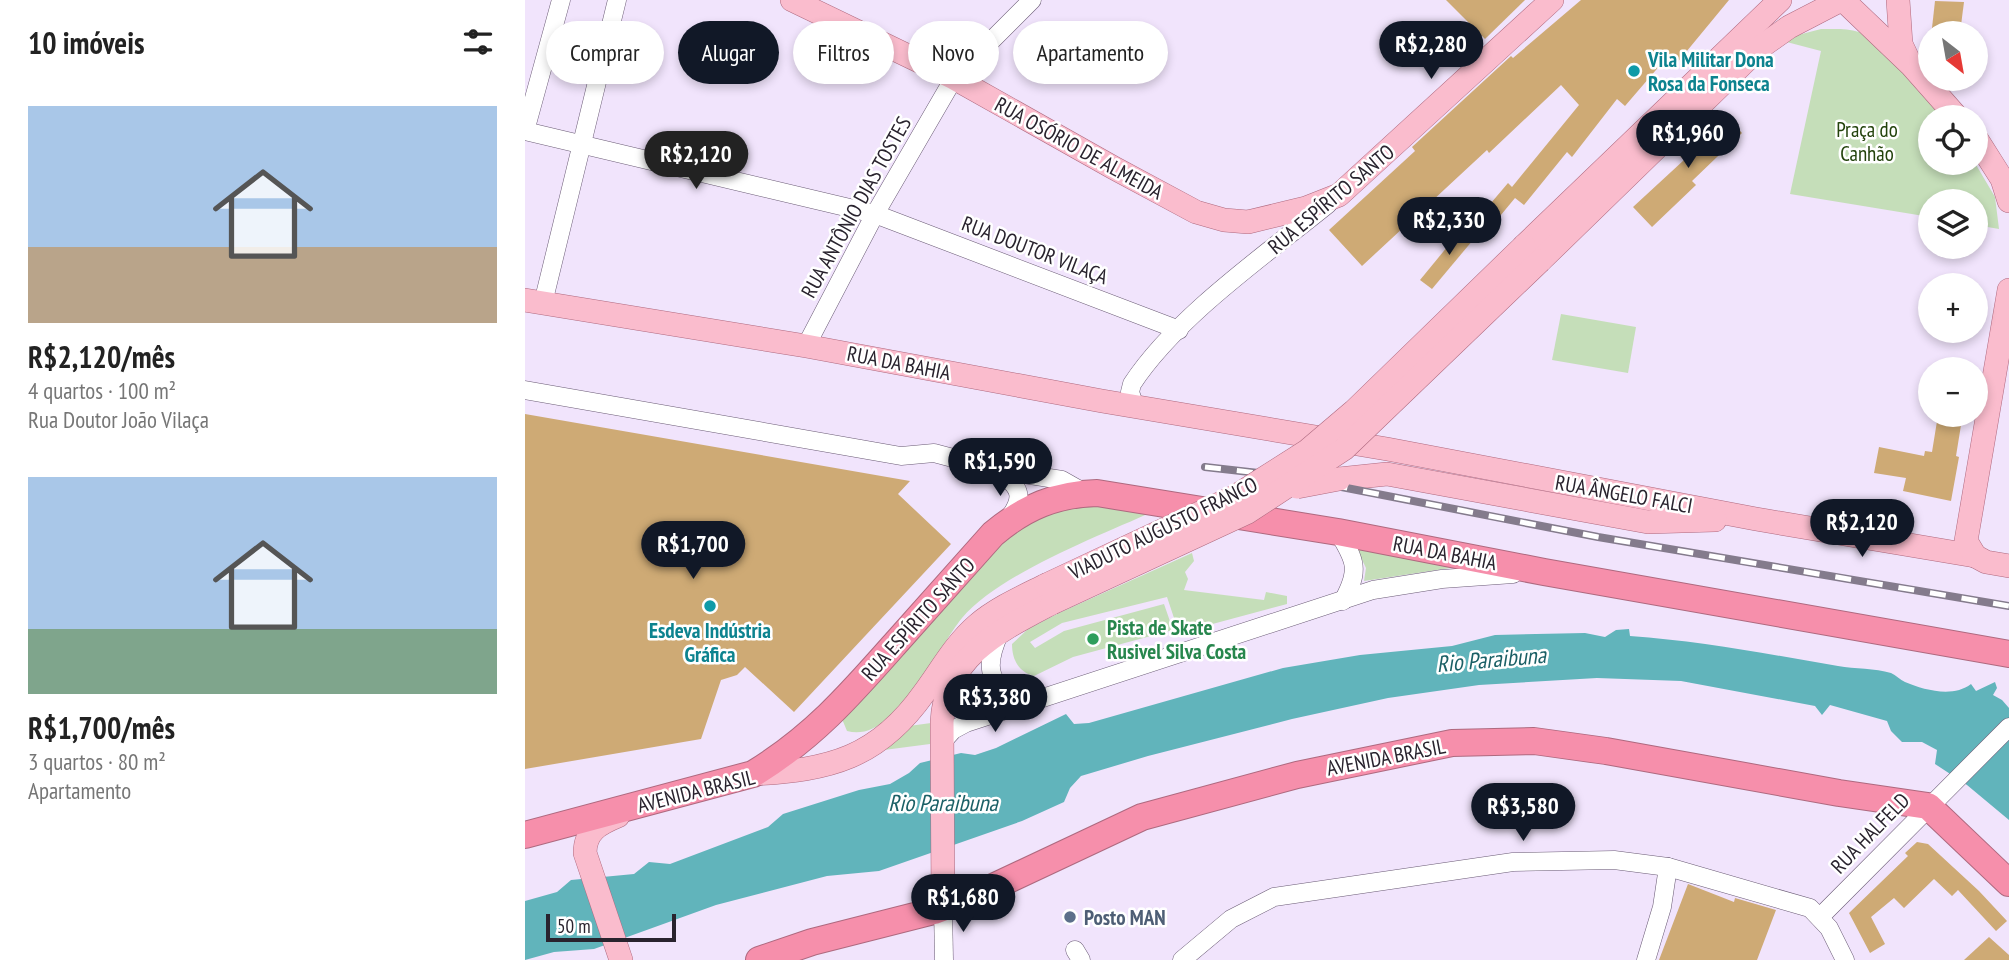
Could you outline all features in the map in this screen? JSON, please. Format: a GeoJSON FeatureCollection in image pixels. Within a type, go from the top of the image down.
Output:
{"type":"FeatureCollection","features":[{"type":"Feature","properties":{"kind":"highway","name":"RUA ESPÍRITO SANTO"},"geometry":{"type":"LineString","coordinates":[[754,774],[777,760],[831,715],[993,534],[1020,513],[1041,504],[1073,493],[1091,493]]}},
{"type":"Feature","properties":{"kind":"highway","name":"RUA DA BAHIA"},"geometry":{"type":"LineString","coordinates":[[1091,493],[1338,532],[1544,572]]}},
{"type":"Feature","properties":{"kind":"highway"},"geometry":{"type":"LineString","coordinates":[[1544,572],[2009,654]]}},
{"type":"Feature","properties":{"kind":"highway","name":"AVENIDA BRASIL"},"geometry":{"type":"LineString","coordinates":[[759,960],[812,942],[943,907],[974,896],[1130,821],[1297,775],[1452,743],[1534,741],[1928,806]]}},
{"type":"Feature","properties":{"kind":"highway","name":"AVENIDA BRASIL"},"geometry":{"type":"LineString","coordinates":[[525,835],[754,774]]}},
{"type":"Feature","properties":{"kind":"highway"},"geometry":{"type":"LineString","coordinates":[[1928,806],[2009,883]]}},
{"type":"Feature","properties":{"kind":"main road","name":"RUA OSÓRIO DE ALMEIDA"},"geometry":{"type":"LineString","coordinates":[[792,0],[908,56]]}},
{"type":"Feature","properties":{"kind":"main road","name":"RUA ESPÍRITO SANTO"},"geometry":{"type":"LineString","coordinates":[[1339,195],[1552,0]]}},
{"type":"Feature","properties":{"kind":"main road"},"geometry":{"type":"LineString","coordinates":[[1532,254],[1780,0]]}},
{"type":"Feature","properties":{"kind":"main road"},"geometry":{"type":"LineString","coordinates":[[1532,254],[1758,49],[1789,27],[1842,0],[1911,65],[1946,105]]}},
{"type":"Feature","properties":{"kind":"main road"},"geometry":{"type":"LineString","coordinates":[[1898,0],[1901,44],[1911,65]]}},
{"type":"Feature","properties":{"kind":"main road","name":"RUA OSÓRIO DE ALMEIDA"},"geometry":{"type":"LineString","coordinates":[[965,84],[1196,212],[1224,220],[1248,222],[1307,208],[1339,195]]}},
{"type":"Feature","properties":{"kind":"main road"},"geometry":{"type":"LineString","coordinates":[[1988,157],[2002,179],[2009,201]]}},
{"type":"Feature","properties":{"kind":"main road","name":"VIADUTO AUGUSTO FRANCO"},"geometry":{"type":"LineString","coordinates":[[867,750],[888,734],[915,705],[957,647],[977,625],[996,611],[1049,594],[1221,526],[1287,488],[1344,449],[1532,254]]}},
{"type":"Feature","properties":{"kind":"main road","name":"VIADUTO AUGUSTO FRANCO"},"geometry":{"type":"LineString","coordinates":[[943,907],[943,706],[953,680],[973,653],[1049,594],[1236,496],[1307,451],[1532,254]]}},
{"type":"Feature","properties":{"kind":"main road"},"geometry":{"type":"LineString","coordinates":[[1975,556],[1966,541],[2009,290]]}},
{"type":"Feature","properties":{"kind":"main road","name":"RUA DA BAHIA"},"geometry":{"type":"LineString","coordinates":[[534,302],[806,346],[1273,430]]}},
{"type":"Feature","properties":{"kind":"main road","name":"RUA ÂNGELO FALCI"},"geometry":{"type":"LineString","coordinates":[[1273,430],[1756,519],[1975,556],[1986,562],[2009,566]]}},
{"type":"Feature","properties":{"kind":"main road"},"geometry":{"type":"LineString","coordinates":[[1287,488],[1387,474],[1648,522],[1756,519]]}},
{"type":"Feature","properties":{"kind":"main road","name":"AVENIDA BRASIL"},"geometry":{"type":"LineString","coordinates":[[754,774],[789,772],[822,766],[867,750]]}},
{"type":"Feature","properties":{"kind":"main road"},"geometry":{"type":"LineString","coordinates":[[621,960],[585,853],[585,841],[598,826],[647,804]]}},
{"type":"Feature","properties":{"kind":"street"},"geometry":{"type":"LineString","coordinates":[[525,131],[561,0]]}},
{"type":"Feature","properties":{"kind":"street"},"geometry":{"type":"LineString","coordinates":[[534,302],[582,143],[617,0]]}},
{"type":"Feature","properties":{"kind":"street","name":"RUA ANTÔNIO DIAS TOSTES"},"geometry":{"type":"LineString","coordinates":[[999,33],[1032,0]]}},
{"type":"Feature","properties":{"kind":"street","name":"RUA ANTÔNIO DIAS TOSTES"},"geometry":{"type":"LineString","coordinates":[[806,346],[875,214],[951,84]]}},
{"type":"Feature","properties":{"kind":"street","name":"RUA DOUTOR VILAÇA"},"geometry":{"type":"LineString","coordinates":[[525,131],[875,214],[1179,330]]}},
{"type":"Feature","properties":{"kind":"street"},"geometry":{"type":"LineString","coordinates":[[1988,150],[2009,168]]}},
{"type":"Feature","properties":{"kind":"street","name":"RUA ESPÍRITO SANTO"},"geometry":{"type":"LineString","coordinates":[[1135,407],[1130,392],[1132,384],[1179,330],[1235,280],[1339,195]]}},
{"type":"Feature","properties":{"kind":"street","name":"RUA DA BAHIA"},"geometry":{"type":"LineString","coordinates":[[525,390],[901,456],[934,453],[998,470],[1062,480],[1091,493]]}},
{"type":"Feature","properties":{"kind":"street"},"geometry":{"type":"LineString","coordinates":[[998,470],[1012,481],[1018,491],[1019,502],[1005,524]]}},
{"type":"Feature","properties":{"kind":"street"},"geometry":{"type":"LineString","coordinates":[[1338,532],[1352,554],[1355,571],[1353,582],[1343,601]]}},
{"type":"Feature","properties":{"kind":"street"},"geometry":{"type":"LineString","coordinates":[[943,748],[953,730],[966,723],[1373,590],[1477,576],[1544,572]]}},
{"type":"Feature","properties":{"kind":"street"},"geometry":{"type":"LineString","coordinates":[[1001,630],[990,660],[991,672],[1004,690],[1031,702]]}},
{"type":"Feature","properties":{"kind":"street","name":"RUA HALFELD"},"geometry":{"type":"LineString","coordinates":[[1820,917],[2009,726]]}},
{"type":"Feature","properties":{"kind":"street"},"geometry":{"type":"LineString","coordinates":[[1182,960],[1231,919],[1274,897],[1513,862],[1613,860],[1668,867],[1810,908],[1829,928],[1845,960]]}},
{"type":"Feature","properties":{"kind":"street"},"geometry":{"type":"LineString","coordinates":[[1646,960],[1662,907],[1668,867]]}},
{"type":"Feature","properties":{"kind":"street"},"geometry":{"type":"LineString","coordinates":[[943,907],[944,960]]}},
{"type":"Feature","properties":{"kind":"green space","name":"Praça do Canhão"},"geometry":{"type":"Polygon","coordinates":[[[1821,29],[1845,29],[1859,32],[1880,46],[1934,105],[1918,105],[1918,175],[1982,175],[1995,197],[1999,229],[1988,227],[1988,189],[1918,189],[1918,215],[1790,194],[1821,51],[1779,40],[1821,29]]]}},
{"type":"Feature","properties":{"kind":"green space"},"geometry":{"type":"Polygon","coordinates":[[[1561,314],[1636,327],[1628,373],[1552,360],[1561,314]]]}},
{"type":"Feature","properties":{"kind":"green space"},"geometry":{"type":"Polygon","coordinates":[[[1102,504],[1152,512],[1078,544],[1000,586],[962,618],[898,709],[882,723],[865,731],[847,731],[842,719],[1009,532],[1043,513],[1102,504]]]}},
{"type":"Feature","properties":{"kind":"green space"},"geometry":{"type":"Polygon","coordinates":[[[1355,545],[1464,566],[1364,581],[1366,568],[1355,545]]]}},
{"type":"Feature","properties":{"kind":"green space"},"geometry":{"type":"Polygon","coordinates":[[[1192,553],[1194,561],[1185,572],[1188,579],[1184,590],[1264,600],[1266,592],[1287,596],[1287,604],[1179,633],[1167,597],[1062,623],[1030,642],[1035,648],[1064,631],[1164,604],[1173,630],[1073,657],[1034,676],[1024,672],[1017,664],[1012,644],[1028,629],[1192,553]]]}},
{"type":"Feature","properties":{"kind":"green space"},"geometry":{"type":"Polygon","coordinates":[[[931,723],[930,744],[884,750],[909,726],[931,723]]]}},
{"type":"Feature","properties":{"kind":"water","name":"Rio Paraibuna"},"geometry":{"type":"Polygon","coordinates":[[[1629,629],[1630,636],[1885,671],[1929,690],[1956,691],[1971,684],[1976,691],[1995,682],[1997,688],[1993,695],[2009,708],[2009,820],[1967,785],[1935,764],[1937,750],[1922,742],[1902,742],[1891,731],[1887,721],[1830,705],[1822,715],[1815,706],[1681,681],[1597,678],[1479,685],[1388,698],[1292,719],[1148,756],[1081,776],[1070,788],[1064,802],[1022,821],[879,871],[827,876],[716,905],[594,949],[554,952],[525,960],[525,901],[557,892],[571,880],[634,874],[649,862],[670,864],[768,827],[783,814],[859,790],[890,784],[920,763],[961,753],[975,755],[996,748],[1066,714],[1074,724],[1089,723],[1283,668],[1360,655],[1452,646],[1495,635],[1585,633],[1605,637],[1616,630],[1629,629]]]}},
{"type":"Feature","properties":{"kind":"building"},"geometry":{"type":"Polygon","coordinates":[[[1446,0],[1525,0],[1485,39],[1446,0]]]}},
{"type":"Feature","properties":{"kind":"building"},"geometry":{"type":"Polygon","coordinates":[[[1581,0],[1729,0],[1677,63],[1668,56],[1625,106],[1617,99],[1572,157],[1567,152],[1524,205],[1515,198],[1486,233],[1474,223],[1508,183],[1512,187],[1579,105],[1561,85],[1362,266],[1329,230],[1415,151],[1412,147],[1511,56],[1513,58],[1581,0]]]}},
{"type":"Feature","properties":{"kind":"building"},"geometry":{"type":"Polygon","coordinates":[[[1935,1],[1964,2],[1962,21],[1933,21],[1935,1]]]}},
{"type":"Feature","properties":{"kind":"building"},"geometry":{"type":"Polygon","coordinates":[[[1723,113],[1742,133],[1692,181],[1696,185],[1652,227],[1633,207],[1684,160],[1679,155],[1723,113]]]}},
{"type":"Feature","properties":{"kind":"building"},"geometry":{"type":"Polygon","coordinates":[[[1466,224],[1478,234],[1432,289],[1420,280],[1466,224]]]}},
{"type":"Feature","properties":{"kind":"building","name":"Esdeva Indústria Gráfica"},"geometry":{"type":"Polygon","coordinates":[[[525,414],[910,481],[898,494],[951,544],[794,712],[745,667],[737,675],[721,680],[701,739],[525,769],[525,414]]]}},
{"type":"Feature","properties":{"kind":"building"},"geometry":{"type":"Polygon","coordinates":[[[1936,427],[1961,427],[1956,456],[1959,457],[1951,501],[1903,491],[1906,478],[1874,473],[1879,447],[1924,456],[1925,451],[1932,452],[1936,427]]]}},
{"type":"Feature","properties":{"kind":"building"},"geometry":{"type":"Polygon","coordinates":[[[1917,842],[1928,844],[2007,921],[1996,931],[1958,890],[1952,896],[1934,879],[1904,908],[1894,898],[1871,917],[1885,944],[1870,953],[1849,913],[1908,856],[1905,853],[1917,842]]]}},
{"type":"Feature","properties":{"kind":"building"},"geometry":{"type":"Polygon","coordinates":[[[1688,884],[1734,902],[1735,898],[1776,910],[1757,960],[1659,960],[1688,884]]]}},
{"type":"Feature","properties":{"kind":"building"},"geometry":{"type":"Polygon","coordinates":[[[1989,937],[2009,955],[2009,960],[1964,960],[1989,937]]]}},
{"type":"Feature","properties":{"kind":"railway"},"geometry":{"type":"LineString","coordinates":[[1205,467],[1285,476],[1598,537],[2009,606]]}},
{"type":"Feature","properties":{"kind":"place","name":"Vila Militar Dona Rosa da Fonseca"},"geometry":{"type":"Point","coordinates":[1634,71]}},
{"type":"Feature","properties":{"kind":"place","name":"Esdeva Indústria Gráfica"},"geometry":{"type":"Point","coordinates":[710,606]}},
{"type":"Feature","properties":{"kind":"place","name":"Pista de Skate Rusivel Silva Costa"},"geometry":{"type":"Point","coordinates":[1093,639]}},
{"type":"Feature","properties":{"kind":"place","name":"Posto MAN"},"geometry":{"type":"Point","coordinates":[1070,917]}}]}
